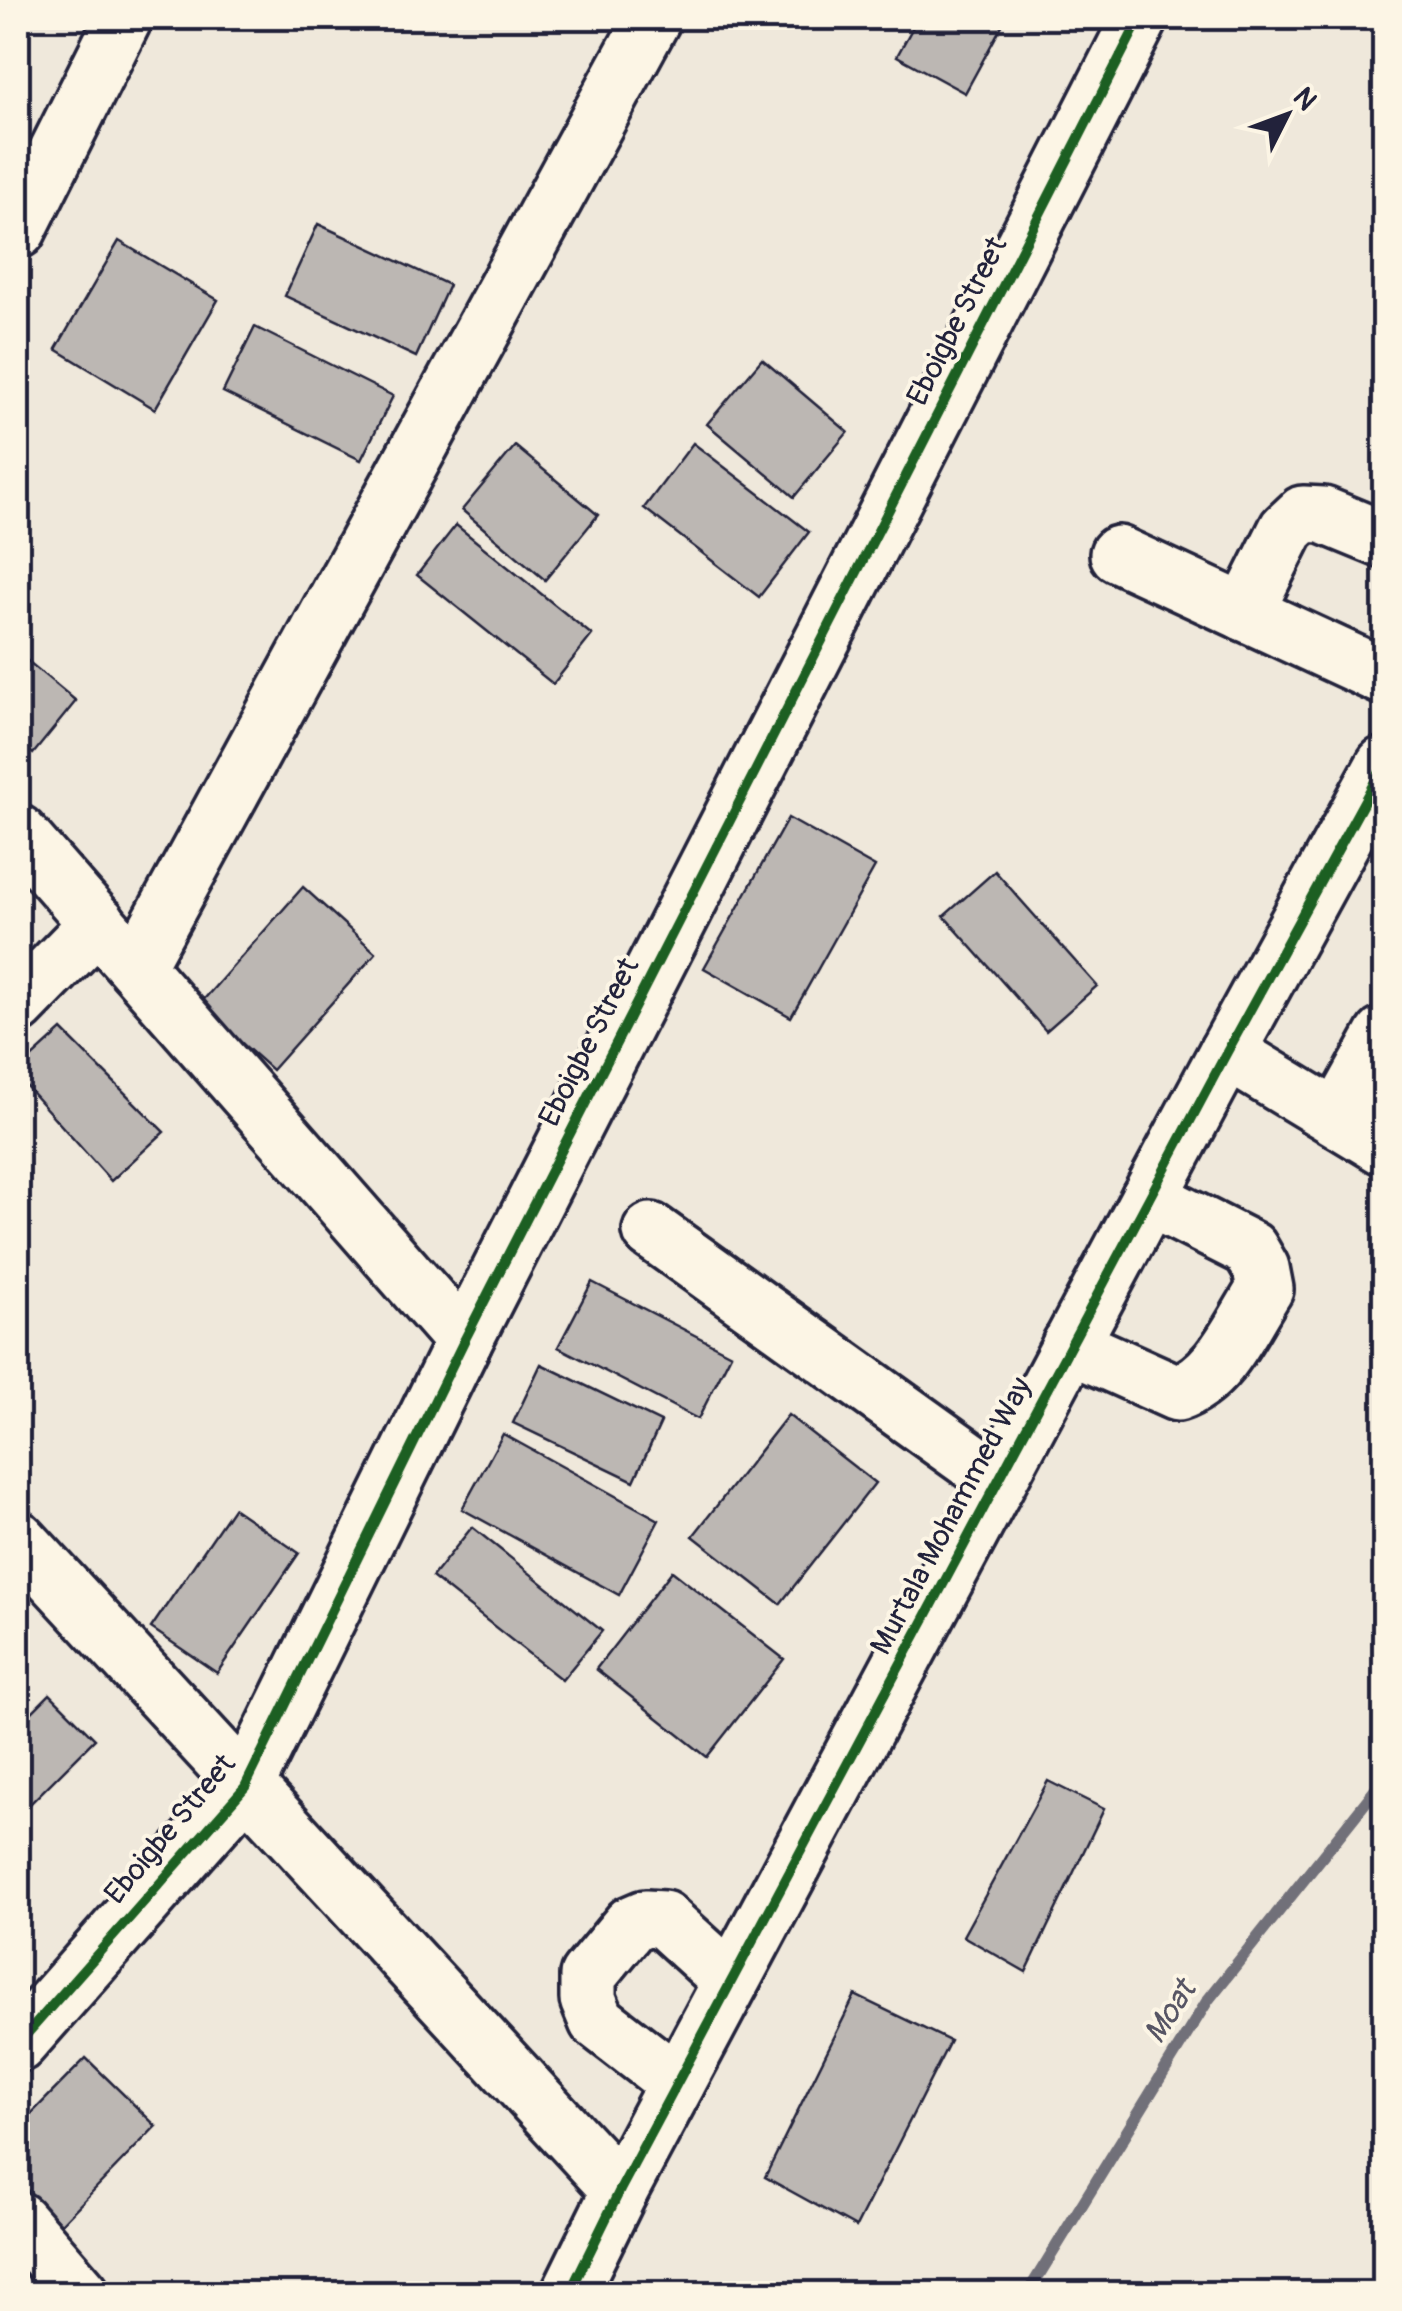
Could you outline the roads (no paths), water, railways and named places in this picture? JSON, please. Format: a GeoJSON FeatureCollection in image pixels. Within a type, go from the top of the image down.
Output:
{"type":"FeatureCollection","features":[{"type":"Feature","properties":{"kind":"street"},"geometry":{"type":"LineString","coordinates":[[18,230],[124,18]]}},
{"type":"Feature","properties":{"kind":"street"},"geometry":{"type":"LineString","coordinates":[[136,968],[652,18]]}},
{"type":"Feature","properties":{"kind":"street","name":"Eboigbe Street"},"geometry":{"type":"LineString","coordinates":[[18,2044],[246,1787],[464,1341],[1140,18]]}},
{"type":"Feature","properties":{"kind":"street"},"geometry":{"type":"LineString","coordinates":[[1244,613],[1287,528],[1303,514],[1322,515],[1384,540]]}},
{"type":"Feature","properties":{"kind":"street"},"geometry":{"type":"LineString","coordinates":[[1118,554],[1384,677]]}},
{"type":"Feature","properties":{"kind":"street","name":"Murtala Mohammed Way"},"geometry":{"type":"LineString","coordinates":[[569,2294],[676,2084],[1384,765]]}},
{"type":"Feature","properties":{"kind":"street"},"geometry":{"type":"LineString","coordinates":[[18,833],[464,1341]]}},
{"type":"Feature","properties":{"kind":"street"},"geometry":{"type":"LineString","coordinates":[[18,1005],[98,924]]}},
{"type":"Feature","properties":{"kind":"street"},"geometry":{"type":"LineString","coordinates":[[1338,1118],[1384,1035]]}},
{"type":"Feature","properties":{"kind":"street"},"geometry":{"type":"LineString","coordinates":[[1227,1052],[1384,1146]]}},
{"type":"Feature","properties":{"kind":"street"},"geometry":{"type":"LineString","coordinates":[[1070,1345],[1177,1393],[1197,1386],[1213,1369],[1264,1290],[1262,1268],[1250,1249],[1149,1198]]}},
{"type":"Feature","properties":{"kind":"street"},"geometry":{"type":"LineString","coordinates":[[652,1231],[998,1480]]}},
{"type":"Feature","properties":{"kind":"street"},"geometry":{"type":"LineString","coordinates":[[18,1539],[620,2190]]}},
{"type":"Feature","properties":{"kind":"street"},"geometry":{"type":"LineString","coordinates":[[676,2084],[597,2021],[588,1999],[588,1976],[631,1924],[645,1918],[663,1919],[732,1980]]}},
{"type":"Feature","properties":{"kind":"street"},"geometry":{"type":"LineString","coordinates":[[18,2220],[82,2294]]}},
{"type":"Feature","properties":{"kind":"waterway","name":"Moat"},"geometry":{"type":"LineString","coordinates":[[1027,2294],[1208,2000],[1384,1779]]}}]}
